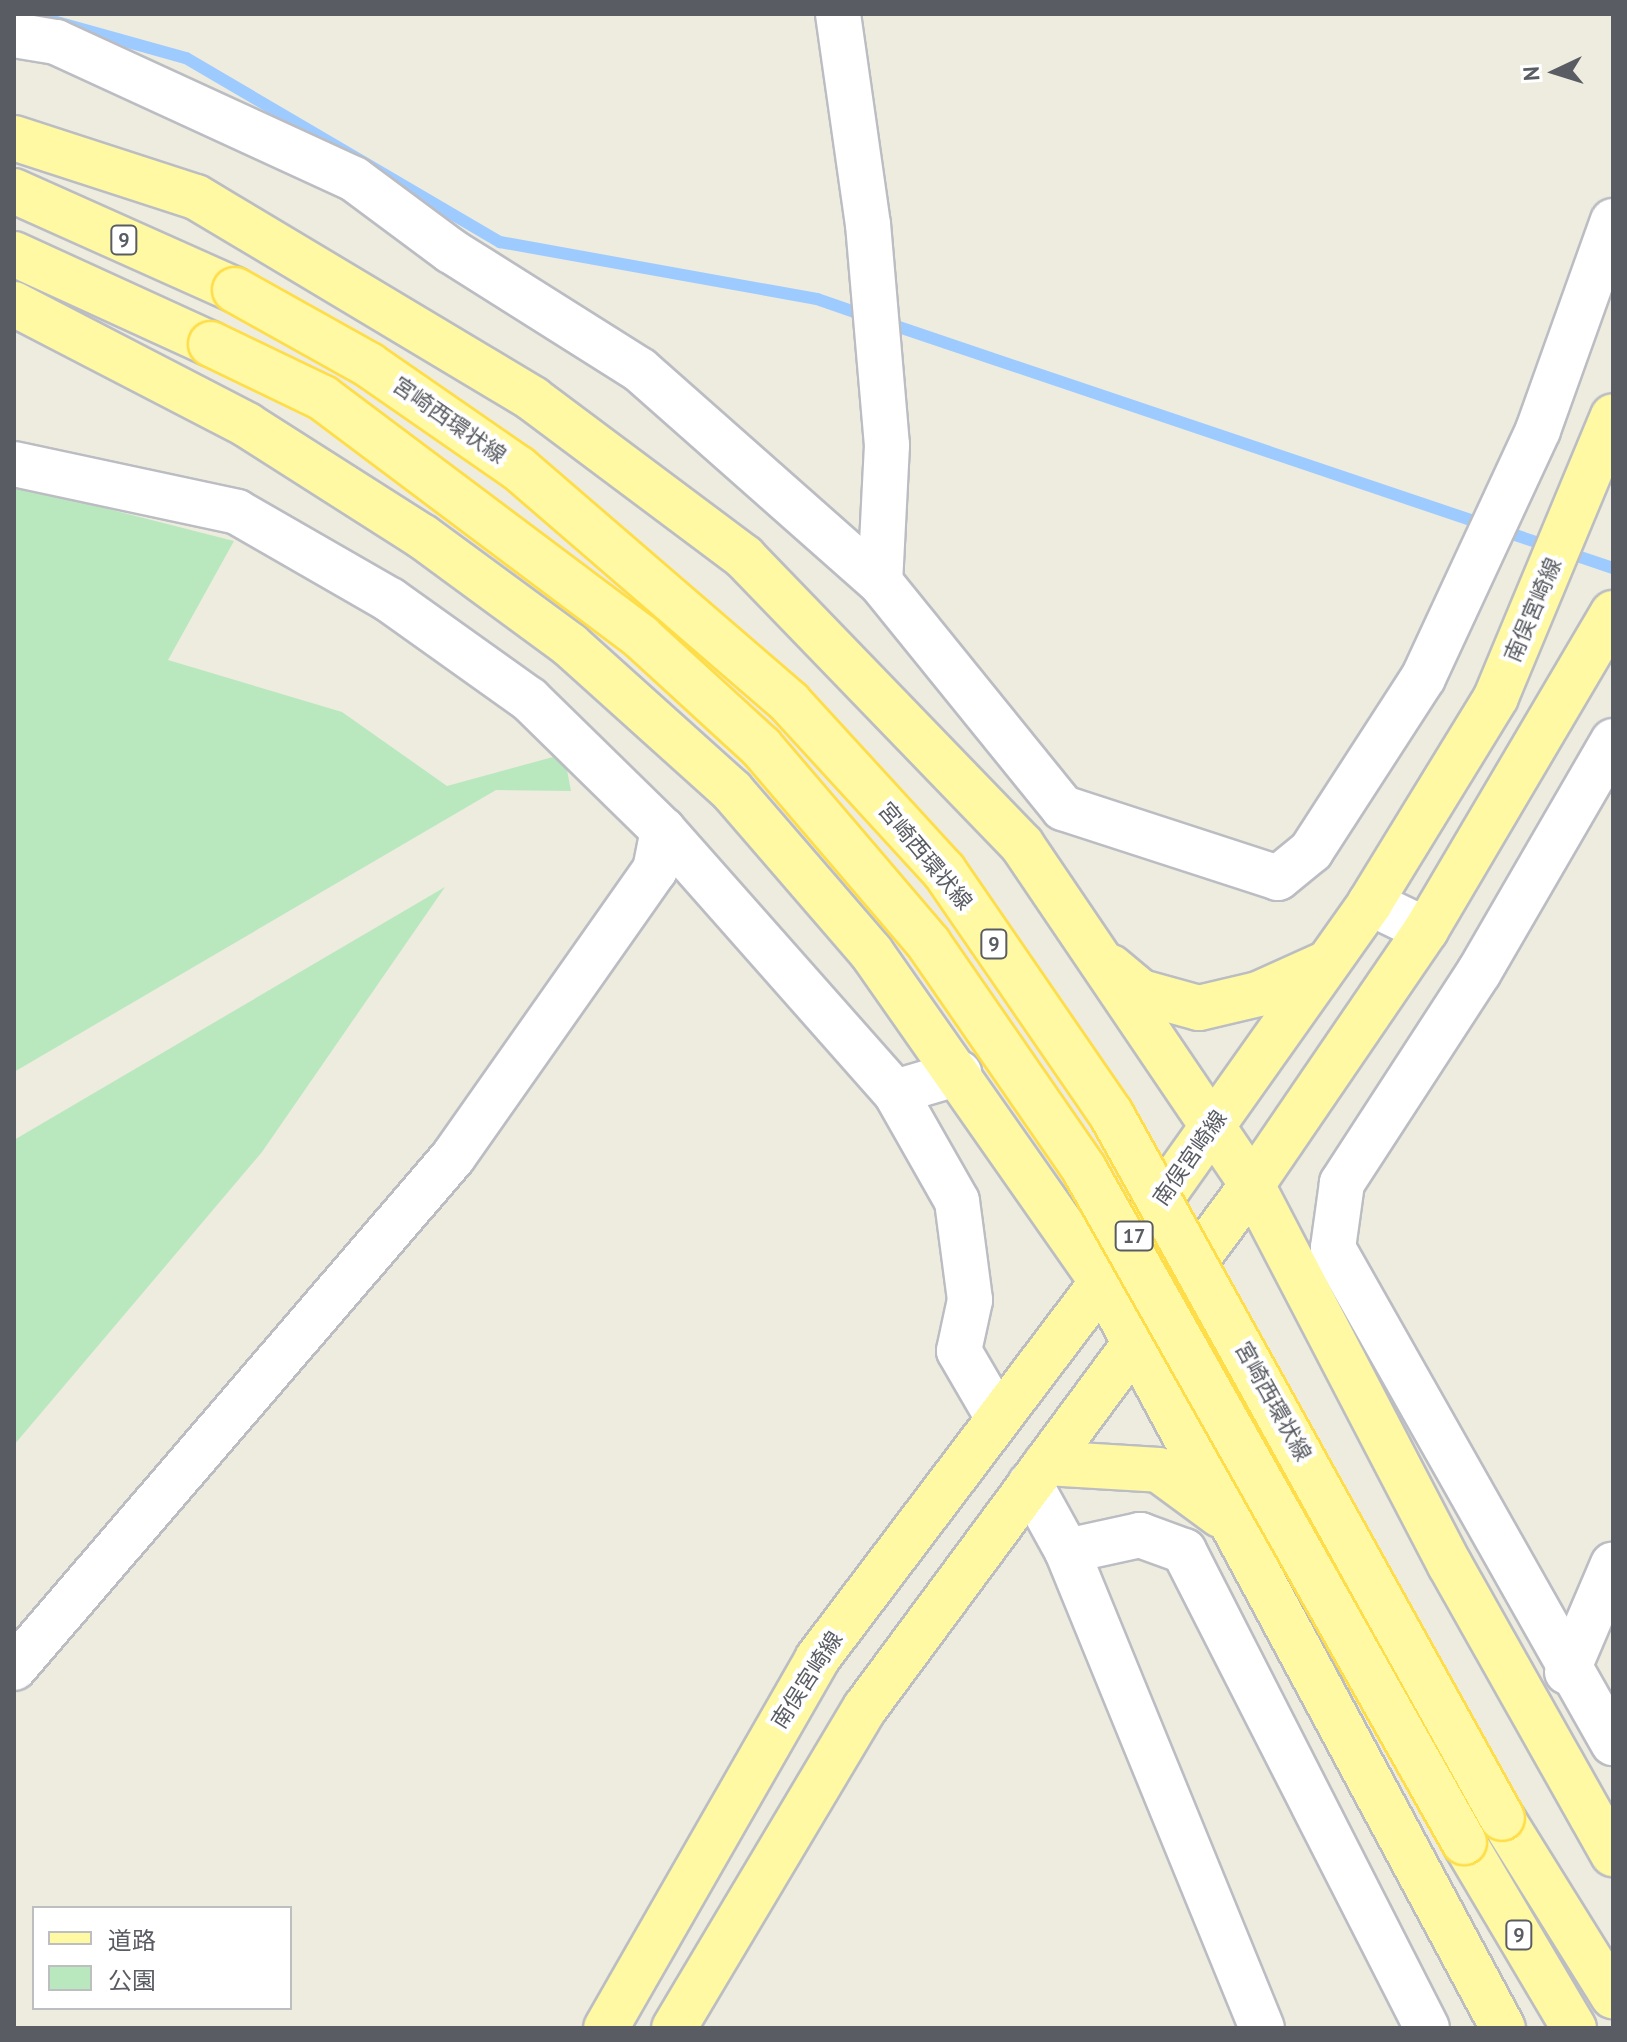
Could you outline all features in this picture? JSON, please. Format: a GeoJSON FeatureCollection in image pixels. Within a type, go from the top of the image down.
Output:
{"type":"FeatureCollection","features":[{"type":"Feature","properties":{"kind":"main road"},"geometry":{"type":"LineString","coordinates":[[14,138],[196,197],[358,288],[660,489],[744,557],[1011,834],[1210,1130],[1252,1185],[1450,1565],[1613,1854]]}},
{"type":"Feature","properties":{"kind":"main road","name":"宮崎西環状線"},"geometry":{"type":"LineString","coordinates":[[14,191],[235,290],[369,365],[518,468],[790,703],[944,871],[1111,1114],[1502,1818],[1613,1996]]}},
{"type":"Feature","properties":{"kind":"main road","name":"9"},"geometry":{"type":"LineString","coordinates":[[14,254],[323,398],[641,637],[761,747],[929,944],[1084,1169],[1464,1842],[1574,2028]]}},
{"type":"Feature","properties":{"kind":"main road"},"geometry":{"type":"LineString","coordinates":[[14,304],[247,425],[423,537],[570,645],[732,791],[871,952],[959,1073],[1102,1282],[1133,1345],[1503,2028]]}},
{"type":"Feature","properties":{"kind":"main road","name":"南俣宮崎線"},"geometry":{"type":"LineString","coordinates":[[606,2028],[817,1659],[1102,1282],[1370,903],[1496,697],[1613,416]]}},
{"type":"Feature","properties":{"kind":"main road"},"geometry":{"type":"LineString","coordinates":[[674,2028],[865,1708],[1252,1185],[1426,930],[1613,613]]}},
{"type":"Feature","properties":{"kind":"main road"},"geometry":{"type":"LineString","coordinates":[[1091,950],[1141,992],[1199,1008],[1258,994],[1329,962]]}},
{"type":"Feature","properties":{"kind":"main road"},"geometry":{"type":"LineString","coordinates":[[1038,1474],[1159,1470],[1231,1524]]}},
{"type":"Feature","properties":{"kind":"street"},"geometry":{"type":"LineString","coordinates":[[838,14],[868,224],[887,445],[880,582]]}},
{"type":"Feature","properties":{"kind":"street"},"geometry":{"type":"LineString","coordinates":[[14,35],[56,42],[354,179],[451,251],[640,370],[880,582],[1063,808],[1278,878],[1311,851],[1423,678],[1538,430],[1613,221]]}},
{"type":"Feature","properties":{"kind":"street"},"geometry":{"type":"LineString","coordinates":[[14,464],[237,512],[390,600],[529,699],[663,830],[895,1092],[957,1201],[970,1300],[959,1351],[998,1418]]}},
{"type":"Feature","properties":{"kind":"street"},"geometry":{"type":"LineString","coordinates":[[1613,741],[1479,972],[1342,1183],[1333,1248],[1567,1672],[1613,1743]]}},
{"type":"Feature","properties":{"kind":"street"},"geometry":{"type":"LineString","coordinates":[[14,1668],[453,1157],[655,870],[663,830]]}},
{"type":"Feature","properties":{"kind":"street"},"geometry":{"type":"LineString","coordinates":[[1370,903],[1426,930]]}},
{"type":"Feature","properties":{"kind":"street"},"geometry":{"type":"LineString","coordinates":[[895,1092],[959,1073]]}},
{"type":"Feature","properties":{"kind":"street"},"geometry":{"type":"LineString","coordinates":[[1038,1474],[1262,2028]]}},
{"type":"Feature","properties":{"kind":"street"},"geometry":{"type":"LineString","coordinates":[[1067,1551],[1140,1535],[1184,1551],[1223,1615],[1427,2028]]}},
{"type":"Feature","properties":{"kind":"street"},"geometry":{"type":"LineString","coordinates":[[1567,1672],[1613,1564]]}},
{"type":"Feature","properties":{"kind":"green space"},"geometry":{"type":"Polygon","coordinates":[[[14,485],[234,541],[168,660],[342,712],[447,786],[564,754],[571,791],[496,790],[14,1072],[14,485]]]}},
{"type":"Feature","properties":{"kind":"green space"},"geometry":{"type":"Polygon","coordinates":[[[445,887],[262,1152],[14,1445],[14,1140],[445,887]]]}},
{"type":"Feature","properties":{"kind":"waterway"},"geometry":{"type":"LineString","coordinates":[[28,14],[186,58],[500,242],[817,299],[869,317]]}},
{"type":"Feature","properties":{"kind":"waterway"},"geometry":{"type":"LineString","coordinates":[[887,323],[1613,568]]}}]}
